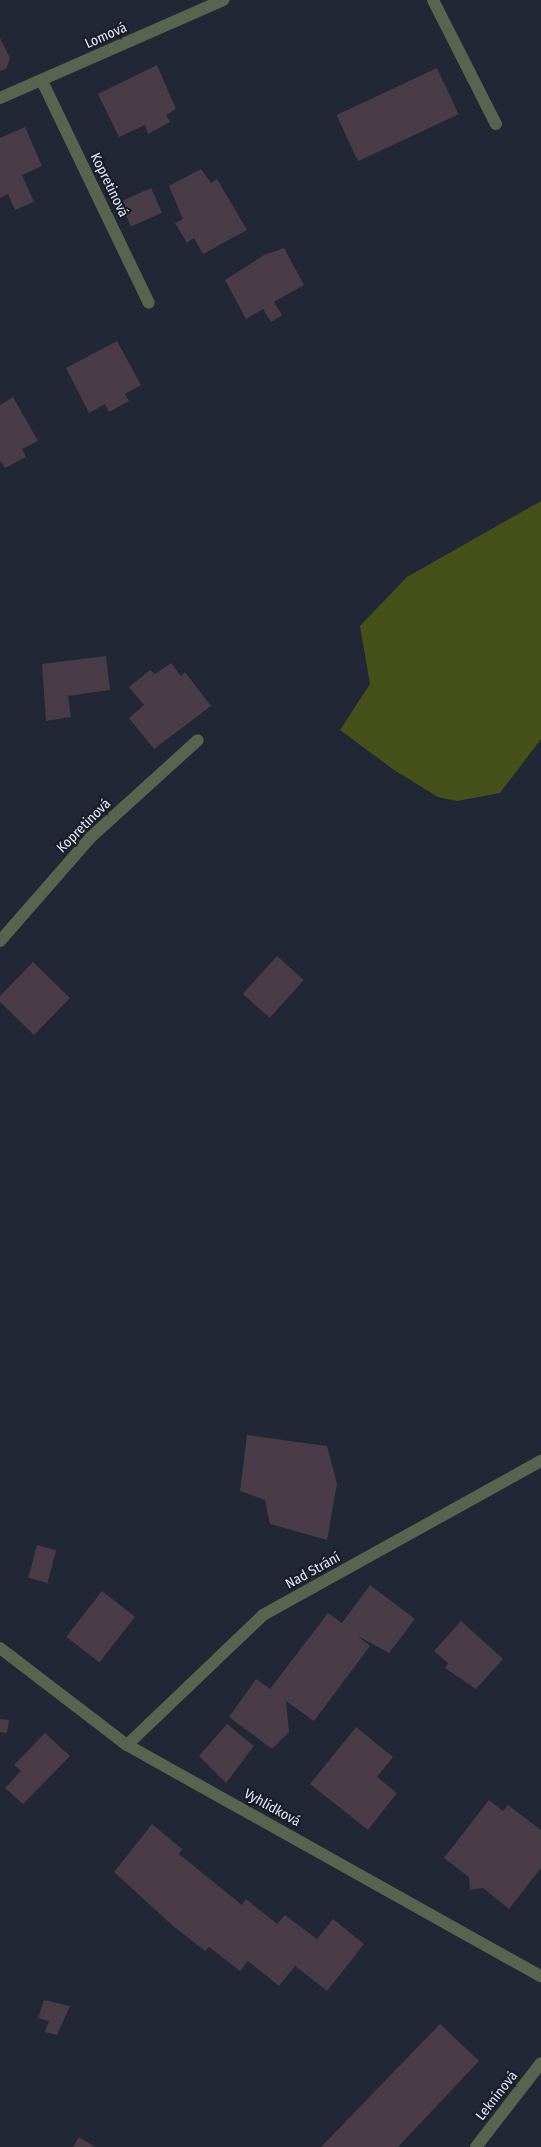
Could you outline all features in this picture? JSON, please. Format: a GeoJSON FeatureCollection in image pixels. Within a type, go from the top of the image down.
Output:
{"type":"FeatureCollection","features":[{"type":"Feature","properties":{"kind":"street","name":"Lomová"},"geometry":{"type":"LineString","coordinates":[[0,98],[223,0]]}},
{"type":"Feature","properties":{"kind":"street"},"geometry":{"type":"LineString","coordinates":[[433,0],[496,124]]}},
{"type":"Feature","properties":{"kind":"street","name":"Kopretinová"},"geometry":{"type":"LineString","coordinates":[[42,81],[149,303]]}},
{"type":"Feature","properties":{"kind":"street","name":"Kopretinová"},"geometry":{"type":"LineString","coordinates":[[0,941],[91,837],[198,740]]}},
{"type":"Feature","properties":{"kind":"street","name":"Nad Strání"},"geometry":{"type":"LineString","coordinates":[[127,1745],[263,1615],[541,1460]]}},
{"type":"Feature","properties":{"kind":"street","name":"Vyhlídková"},"geometry":{"type":"LineString","coordinates":[[0,1648],[127,1745],[541,1976]]}},
{"type":"Feature","properties":{"kind":"street","name":"Leknínová"},"geometry":{"type":"LineString","coordinates":[[476,2147],[541,2063]]}},
{"type":"Feature","properties":{"kind":"green space"},"geometry":{"type":"Polygon","coordinates":[[[541,501],[541,739],[500,793],[457,801],[438,797],[394,770],[340,730],[370,684],[360,626],[407,577],[541,501]]]}},
{"type":"Feature","properties":{"kind":"building"},"geometry":{"type":"Polygon","coordinates":[[[0,38],[10,58],[6,69],[0,71],[0,38]]]}},
{"type":"Feature","properties":{"kind":"building"},"geometry":{"type":"Polygon","coordinates":[[[157,65],[176,109],[166,115],[170,122],[148,134],[145,125],[119,137],[98,94],[157,65]]]}},
{"type":"Feature","properties":{"kind":"building"},"geometry":{"type":"Polygon","coordinates":[[[437,68],[459,114],[358,161],[336,115],[437,68]]]}},
{"type":"Feature","properties":{"kind":"building"},"geometry":{"type":"Polygon","coordinates":[[[25,127],[42,166],[22,175],[34,202],[15,210],[8,194],[0,198],[0,138],[25,127]]]}},
{"type":"Feature","properties":{"kind":"building"},"geometry":{"type":"Polygon","coordinates":[[[201,169],[211,183],[217,179],[247,230],[203,254],[194,238],[187,243],[175,223],[183,219],[169,186],[201,169]]]}},
{"type":"Feature","properties":{"kind":"building"},"geometry":{"type":"Polygon","coordinates":[[[151,188],[162,213],[131,226],[120,202],[151,188]]]}},
{"type":"Feature","properties":{"kind":"building"},"geometry":{"type":"Polygon","coordinates":[[[284,248],[304,285],[274,302],[282,315],[271,322],[263,309],[246,319],[225,280],[264,255],[284,248]]]}},
{"type":"Feature","properties":{"kind":"building"},"geometry":{"type":"Polygon","coordinates":[[[117,341],[141,385],[125,394],[129,401],[109,412],[105,404],[89,413],[66,368],[117,341]]]}},
{"type":"Feature","properties":{"kind":"building"},"geometry":{"type":"Polygon","coordinates":[[[13,397],[38,441],[22,449],[26,457],[5,468],[0,461],[0,405],[13,397]]]}},
{"type":"Feature","properties":{"kind":"building"},"geometry":{"type":"Polygon","coordinates":[[[106,656],[110,690],[68,696],[71,717],[46,721],[42,664],[106,656]]]}},
{"type":"Feature","properties":{"kind":"building"},"geometry":{"type":"Polygon","coordinates":[[[171,663],[181,676],[185,672],[211,706],[154,749],[129,718],[144,705],[129,687],[150,670],[155,674],[171,663]]]}},
{"type":"Feature","properties":{"kind":"building"},"geometry":{"type":"Polygon","coordinates":[[[277,956],[304,980],[270,1018],[243,994],[277,956]]]}},
{"type":"Feature","properties":{"kind":"building"},"geometry":{"type":"Polygon","coordinates":[[[33,962],[70,998],[34,1035],[0,1002],[0,996],[33,962]]]}},
{"type":"Feature","properties":{"kind":"building"},"geometry":{"type":"Polygon","coordinates":[[[247,1435],[327,1446],[337,1484],[327,1540],[270,1524],[265,1500],[240,1491],[247,1435]]]}},
{"type":"Feature","properties":{"kind":"building"},"geometry":{"type":"Polygon","coordinates":[[[37,1545],[56,1550],[48,1583],[28,1578],[37,1545]]]}},
{"type":"Feature","properties":{"kind":"building"},"geometry":{"type":"Polygon","coordinates":[[[370,1585],[415,1619],[389,1653],[358,1636],[370,1646],[314,1721],[286,1701],[289,1732],[272,1749],[229,1717],[256,1679],[270,1689],[328,1613],[342,1623],[370,1585]]]}},
{"type":"Feature","properties":{"kind":"building"},"geometry":{"type":"Polygon","coordinates":[[[102,1591],[135,1617],[99,1663],[66,1637],[102,1591]]]}},
{"type":"Feature","properties":{"kind":"building"},"geometry":{"type":"Polygon","coordinates":[[[461,1621],[503,1659],[476,1689],[445,1668],[448,1663],[434,1651],[461,1621]]]}},
{"type":"Feature","properties":{"kind":"building"},"geometry":{"type":"Polygon","coordinates":[[[0,1719],[9,1720],[7,1733],[0,1732],[0,1719]]]}},
{"type":"Feature","properties":{"kind":"building"},"geometry":{"type":"Polygon","coordinates":[[[227,1724],[254,1746],[226,1783],[199,1756],[227,1724]]]}},
{"type":"Feature","properties":{"kind":"building"},"geometry":{"type":"Polygon","coordinates":[[[356,1727],[393,1757],[377,1777],[397,1793],[368,1830],[310,1784],[356,1727]]]}},
{"type":"Feature","properties":{"kind":"building"},"geometry":{"type":"Polygon","coordinates":[[[45,1733],[70,1756],[23,1804],[5,1788],[21,1771],[14,1765],[45,1733]]]}},
{"type":"Feature","properties":{"kind":"building"},"geometry":{"type":"Polygon","coordinates":[[[489,1800],[503,1811],[508,1805],[541,1830],[541,1868],[509,1909],[483,1888],[470,1890],[469,1877],[444,1858],[489,1800]]]}},
{"type":"Feature","properties":{"kind":"building"},"geometry":{"type":"Polygon","coordinates":[[[152,1824],[182,1849],[179,1854],[242,1905],[246,1899],[277,1924],[285,1915],[317,1939],[333,1919],[364,1944],[327,1991],[295,1966],[279,1986],[248,1961],[240,1971],[209,1947],[205,1951],[173,1926],[114,1872],[152,1824]]]}},
{"type":"Feature","properties":{"kind":"building"},"geometry":{"type":"Polygon","coordinates":[[[44,2000],[70,2006],[57,2035],[45,2032],[49,2021],[38,2018],[44,2000]]]}},
{"type":"Feature","properties":{"kind":"building"},"geometry":{"type":"Polygon","coordinates":[[[440,2024],[479,2061],[398,2147],[321,2147],[440,2024]]]}},
{"type":"Feature","properties":{"kind":"building"},"geometry":{"type":"Polygon","coordinates":[[[79,2137],[95,2147],[73,2147],[79,2137]]]}}]}
